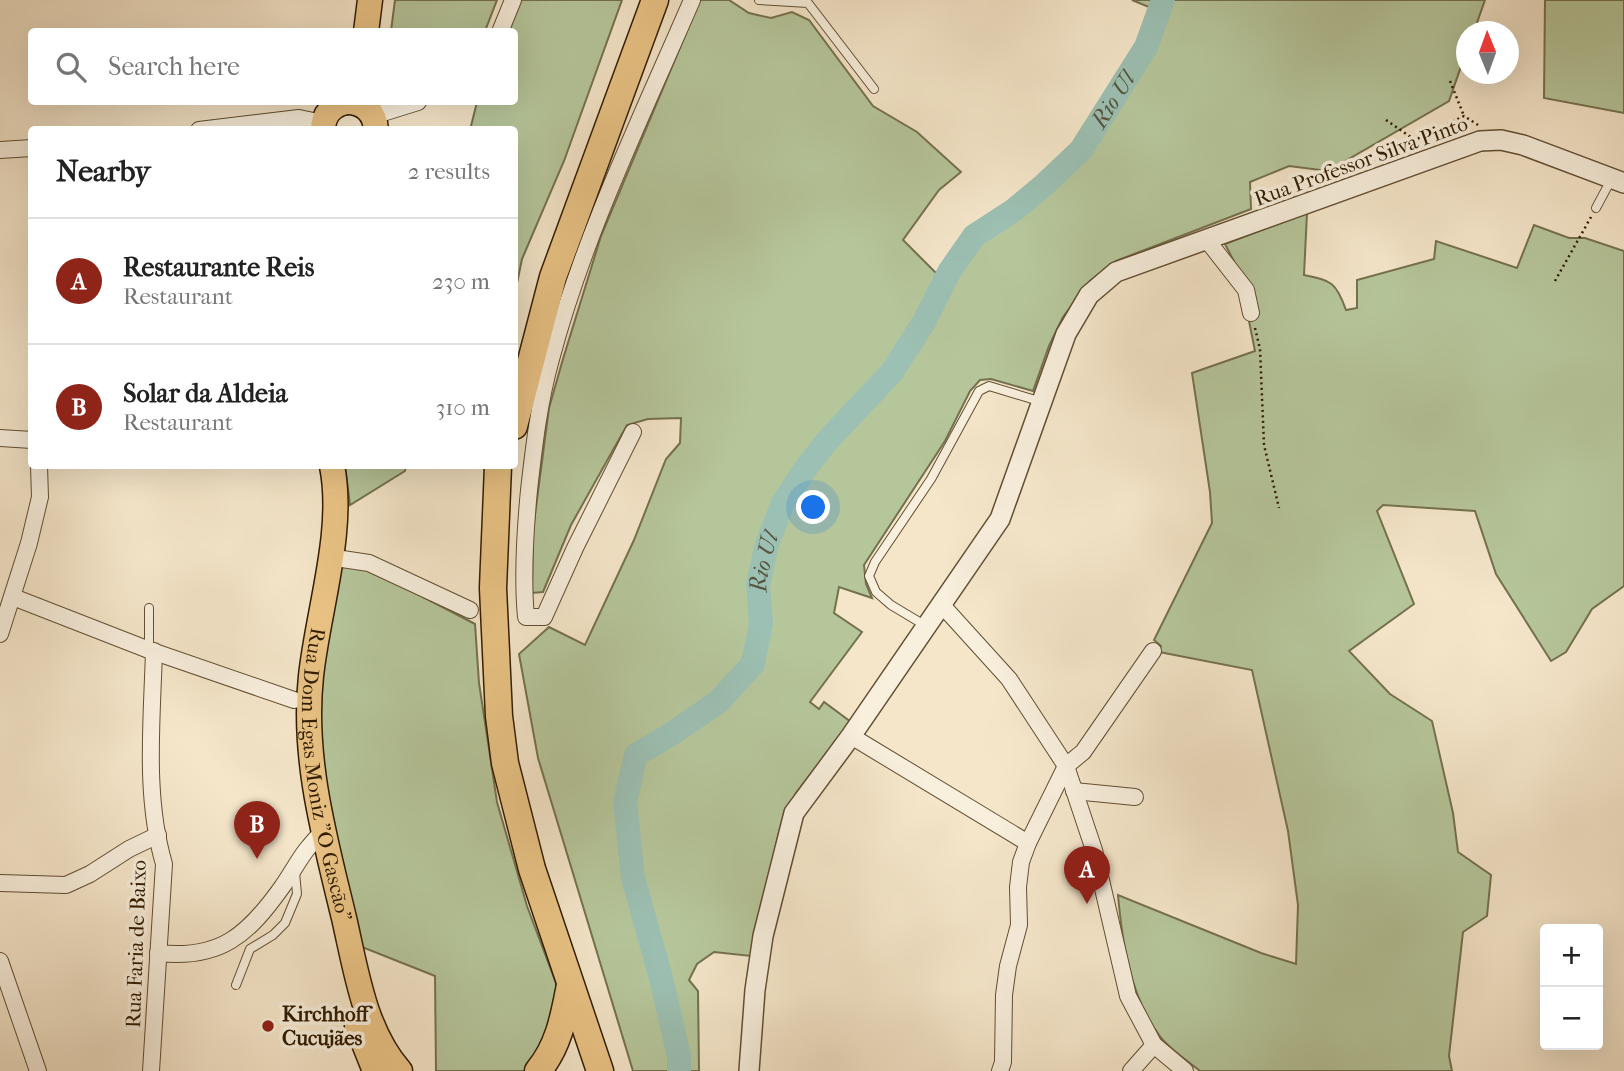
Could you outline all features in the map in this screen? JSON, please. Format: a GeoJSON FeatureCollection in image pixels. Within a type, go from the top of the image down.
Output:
{"type":"FeatureCollection","features":[{"type":"Feature","properties":{"kind":"highway"},"geometry":{"type":"LineString","coordinates":[[518,354],[540,273],[643,0]]}},
{"type":"Feature","properties":{"kind":"highway"},"geometry":{"type":"LineString","coordinates":[[518,411],[553,277],[655,0]]}},
{"type":"Feature","properties":{"kind":"highway"},"geometry":{"type":"LineString","coordinates":[[498,469],[493,588],[499,716],[505,763],[532,869],[600,1071]]}},
{"type":"Feature","properties":{"kind":"highway"},"geometry":{"type":"LineString","coordinates":[[508,469],[502,575],[504,643],[514,722],[548,863],[613,1071]]}},
{"type":"Feature","properties":{"kind":"highway"},"geometry":{"type":"LineString","coordinates":[[538,1071],[554,1048],[563,1022],[571,980]]}},
{"type":"Feature","properties":{"kind":"main road"},"geometry":{"type":"LineString","coordinates":[[366,28],[370,0]]}},
{"type":"Feature","properties":{"kind":"main road"},"geometry":{"type":"LineString","coordinates":[[381,28],[384,0]]}},
{"type":"Feature","properties":{"kind":"main road"},"geometry":{"type":"LineString","coordinates":[[323,126],[331,108],[338,105]]}},
{"type":"Feature","properties":{"kind":"main road","name":"Rua Dom Egas Moniz \"O Gascão\""},"geometry":{"type":"LineString","coordinates":[[320,469],[321,516],[294,700],[299,787],[318,836],[365,1005],[380,1044],[400,1071]]}},
{"type":"Feature","properties":{"kind":"main road","name":"Rua Dom Egas Moniz \"O Gascão\""},"geometry":{"type":"LineString","coordinates":[[333,469],[336,515],[308,704],[313,779],[318,836],[352,1010],[375,1071]]}},
{"type":"Feature","properties":{"kind":"street"},"geometry":{"type":"LineString","coordinates":[[502,28],[513,0]]}},
{"type":"Feature","properties":{"kind":"street"},"geometry":{"type":"LineString","coordinates":[[633,432],[544,617],[526,617],[523,585],[527,511],[535,436],[550,360],[579,268],[600,213],[692,0]]}},
{"type":"Feature","properties":{"kind":"street"},"geometry":{"type":"LineString","coordinates":[[373,115],[408,105]]}},
{"type":"Feature","properties":{"kind":"street"},"geometry":{"type":"LineString","coordinates":[[232,126],[299,118],[323,126]]}},
{"type":"Feature","properties":{"kind":"street","name":"Rua Professor Silva Pinto"},"geometry":{"type":"LineString","coordinates":[[749,1071],[755,990],[764,936],[794,813],[851,736],[1000,519],[1066,334],[1089,295],[1116,272],[1480,141],[1501,140],[1522,145],[1618,180]]}},
{"type":"Feature","properties":{"kind":"street"},"geometry":{"type":"LineString","coordinates":[[0,150],[28,148]]}},
{"type":"Feature","properties":{"kind":"street"},"geometry":{"type":"LineString","coordinates":[[1207,240],[1245,290],[1251,313]]}},
{"type":"Feature","properties":{"kind":"street"},"geometry":{"type":"LineString","coordinates":[[0,438],[28,440]]}},
{"type":"Feature","properties":{"kind":"street"},"geometry":{"type":"LineString","coordinates":[[0,634],[4,613],[13,597],[29,543],[40,497],[39,469]]}},
{"type":"Feature","properties":{"kind":"street"},"geometry":{"type":"LineString","coordinates":[[329,557],[369,563],[470,610]]}},
{"type":"Feature","properties":{"kind":"street"},"geometry":{"type":"LineString","coordinates":[[13,597],[294,700]]}},
{"type":"Feature","properties":{"kind":"street"},"geometry":{"type":"LineString","coordinates":[[941,604],[1009,679],[1066,766],[1094,850],[1128,996],[1154,1045],[1185,1071]]}},
{"type":"Feature","properties":{"kind":"street","name":"Rua Faria de Baixo"},"geometry":{"type":"LineString","coordinates":[[151,1071],[164,864],[152,797],[152,650]]}},
{"type":"Feature","properties":{"kind":"street"},"geometry":{"type":"LineString","coordinates":[[1000,1071],[1003,1062],[1004,995],[1019,925],[1018,887],[1021,862],[1066,766],[1083,752],[1153,651]]}},
{"type":"Feature","properties":{"kind":"street"},"geometry":{"type":"LineString","coordinates":[[851,736],[1028,843]]}},
{"type":"Feature","properties":{"kind":"street"},"geometry":{"type":"LineString","coordinates":[[1074,790],[1135,797]]}},
{"type":"Feature","properties":{"kind":"street"},"geometry":{"type":"LineString","coordinates":[[0,883],[66,885],[158,835]]}},
{"type":"Feature","properties":{"kind":"street"},"geometry":{"type":"LineString","coordinates":[[158,953],[209,952],[229,943],[258,918],[318,836]]}},
{"type":"Feature","properties":{"kind":"street"},"geometry":{"type":"LineString","coordinates":[[0,961],[38,1071]]}},
{"type":"Feature","properties":{"kind":"street"},"geometry":{"type":"LineString","coordinates":[[1131,1071],[1154,1045]]}},
{"type":"Feature","properties":{"kind":"lane"},"geometry":{"type":"LineString","coordinates":[[759,0],[808,3],[874,89]]}},
{"type":"Feature","properties":{"kind":"lane"},"geometry":{"type":"LineString","coordinates":[[1596,208],[1618,180]]}},
{"type":"Feature","properties":{"kind":"lane"},"geometry":{"type":"LineString","coordinates":[[927,626],[891,605],[876,592],[869,576],[875,562],[931,479],[979,391],[989,386],[1042,402]]}},
{"type":"Feature","properties":{"kind":"lane"},"geometry":{"type":"LineString","coordinates":[[149,608],[152,650]]}},
{"type":"Feature","properties":{"kind":"lane"},"geometry":{"type":"LineString","coordinates":[[236,985],[250,949],[273,935],[285,923],[296,894],[295,865]]}},
{"type":"Feature","properties":{"kind":"path"},"geometry":{"type":"LineString","coordinates":[[1450,81],[1464,116],[1501,140]]}},
{"type":"Feature","properties":{"kind":"path"},"geometry":{"type":"LineString","coordinates":[[1385,120],[1415,140],[1464,116]]}},
{"type":"Feature","properties":{"kind":"path"},"geometry":{"type":"LineString","coordinates":[[1556,281],[1596,208]]}},
{"type":"Feature","properties":{"kind":"path"},"geometry":{"type":"LineString","coordinates":[[1251,313],[1260,349],[1264,446],[1279,508]]}},
{"type":"Feature","properties":{"kind":"green space"},"geometry":{"type":"Polygon","coordinates":[[[395,0],[497,0],[486,28],[391,28],[395,0]]]}},
{"type":"Feature","properties":{"kind":"green space"},"geometry":{"type":"Polygon","coordinates":[[[520,0],[622,0],[564,161],[522,259],[518,278],[518,126],[471,126],[476,105],[518,105],[518,28],[508,28],[520,0]]]}},
{"type":"Feature","properties":{"kind":"green space"},"geometry":{"type":"Polygon","coordinates":[[[700,0],[729,0],[749,13],[771,18],[792,12],[809,20],[873,106],[917,132],[961,172],[939,190],[903,240],[939,276],[919,315],[885,368],[839,418],[779,495],[759,546],[751,580],[754,623],[740,667],[707,700],[632,750],[619,802],[625,854],[660,996],[674,1069],[633,1071],[538,758],[519,654],[549,627],[585,645],[634,540],[666,459],[680,443],[681,418],[648,419],[627,425],[571,525],[543,592],[532,593],[533,530],[549,408],[601,236],[700,0]]]}},
{"type":"Feature","properties":{"kind":"green space"},"geometry":{"type":"Polygon","coordinates":[[[1132,0],[1485,0],[1478,21],[1456,21],[1456,81],[1449,101],[1328,171],[1289,166],[1250,182],[1251,209],[1116,261],[1090,281],[1063,317],[1033,391],[991,379],[980,380],[970,391],[945,441],[864,565],[866,584],[872,598],[839,587],[834,613],[862,632],[810,702],[819,709],[824,702],[851,722],[796,793],[780,828],[751,956],[714,952],[697,964],[689,980],[698,991],[699,1071],[681,1071],[682,1060],[675,1021],[634,855],[632,790],[640,762],[650,751],[685,732],[717,708],[756,666],[766,615],[763,580],[783,511],[807,473],[911,355],[953,274],[977,240],[1041,196],[1079,159],[1118,102],[1166,14],[1132,0]]]}},
{"type":"Feature","properties":{"kind":"green space"},"geometry":{"type":"Polygon","coordinates":[[[1545,0],[1624,0],[1624,113],[1544,98],[1545,0]]]}},
{"type":"Feature","properties":{"kind":"green space"},"geometry":{"type":"Polygon","coordinates":[[[1307,213],[1304,275],[1332,284],[1346,310],[1357,308],[1357,280],[1434,259],[1436,241],[1517,268],[1534,225],[1569,238],[1585,238],[1624,251],[1624,586],[1592,609],[1566,652],[1551,661],[1496,574],[1475,511],[1383,505],[1377,511],[1414,604],[1349,651],[1390,694],[1432,721],[1453,813],[1458,852],[1491,875],[1487,916],[1463,932],[1449,1056],[1452,1071],[1200,1071],[1168,1045],[1149,1020],[1134,986],[1125,949],[1118,895],[1261,953],[1296,964],[1298,905],[1288,831],[1252,670],[1159,652],[1161,646],[1154,640],[1212,523],[1210,492],[1192,373],[1255,351],[1248,316],[1254,300],[1225,244],[1307,213]]]}},
{"type":"Feature","properties":{"kind":"green space"},"geometry":{"type":"Polygon","coordinates":[[[345,469],[405,469],[405,471],[350,505],[345,469]]]}},
{"type":"Feature","properties":{"kind":"green space"},"geometry":{"type":"Polygon","coordinates":[[[352,564],[381,575],[475,624],[479,683],[497,802],[527,906],[557,986],[558,1007],[527,1071],[436,1071],[435,976],[362,947],[320,755],[320,683],[337,568],[352,564]]]}},
{"type":"Feature","properties":{"kind":"waterway","name":"Rio Ul"},"geometry":{"type":"LineString","coordinates":[[679,1071],[679,1056],[661,978],[633,878],[625,802],[636,755],[718,702],[753,664],[761,624],[758,584],[767,544],[783,503],[827,441],[892,372],[924,322],[949,272],[974,236],[1014,210],[1081,150],[1146,47],[1163,0]]}},
{"type":"Feature","properties":{"kind":"place","name":"Solar da Aldeia"},"geometry":{"type":"Point","coordinates":[257,859]}},
{"type":"Feature","properties":{"kind":"place","name":"Restaurante Reis"},"geometry":{"type":"Point","coordinates":[1087,904]}},
{"type":"Feature","properties":{"kind":"place","name":"Kirchhoff Cucujães"},"geometry":{"type":"Point","coordinates":[268,1026]}}]}
